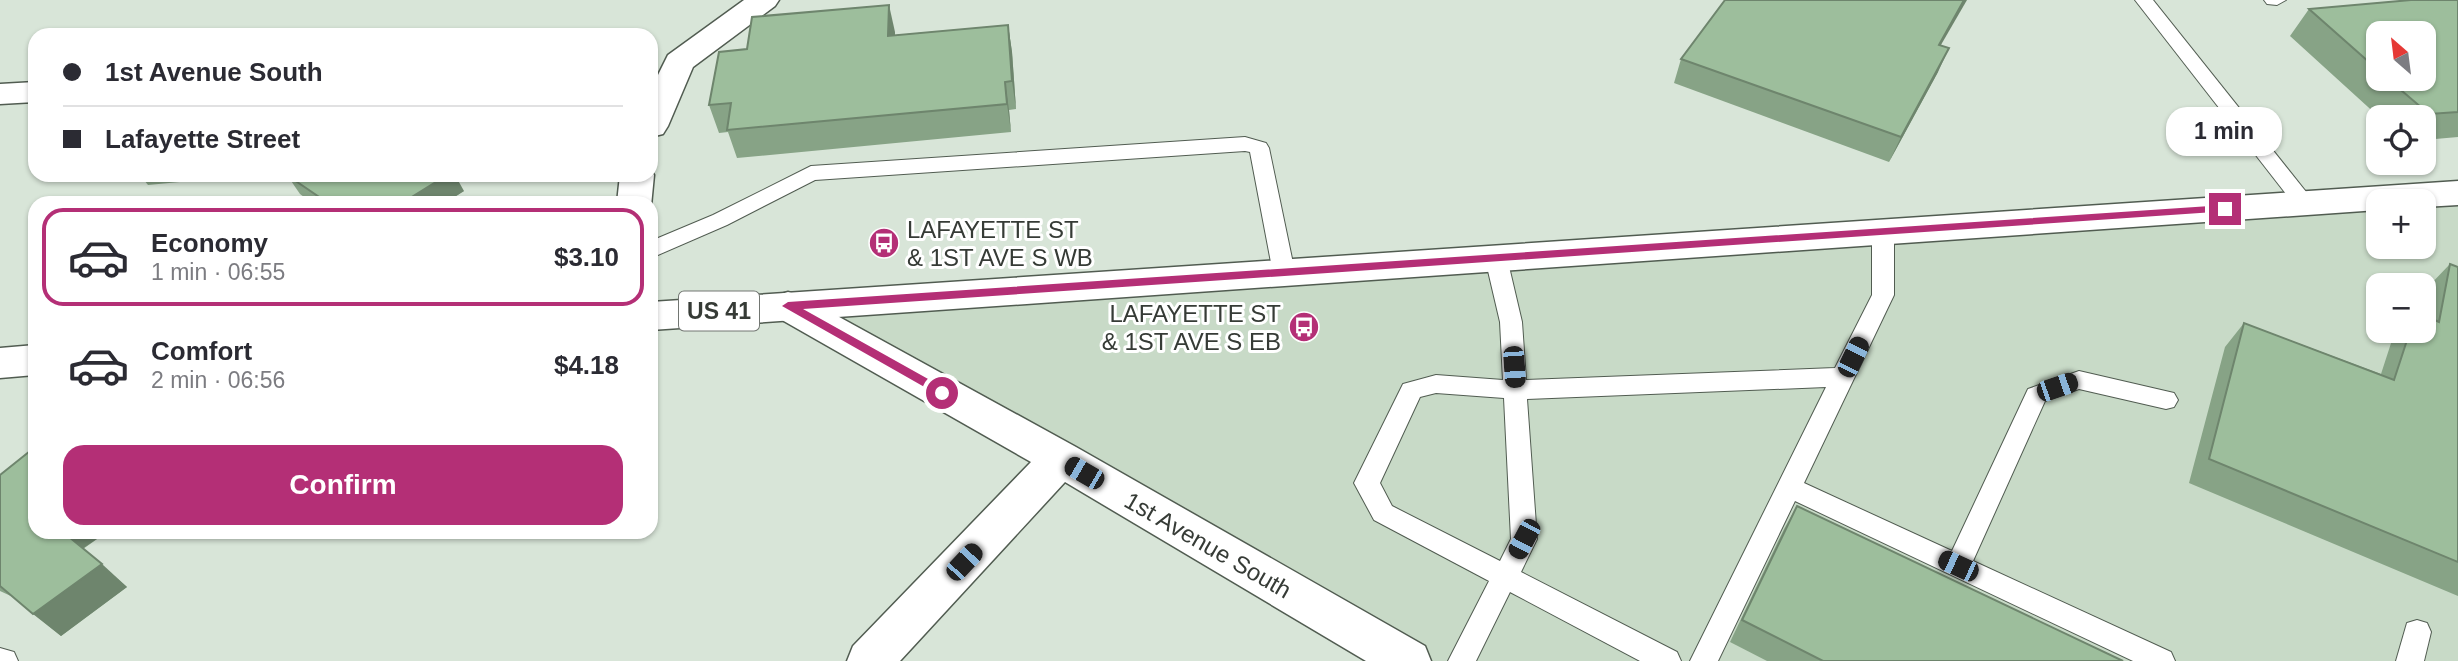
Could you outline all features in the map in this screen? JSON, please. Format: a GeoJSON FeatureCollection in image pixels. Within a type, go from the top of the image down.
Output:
{"type":"FeatureCollection","features":[{"type":"Feature","properties":{"kind":"main road"},"geometry":{"type":"LineString","coordinates":[[658,110],[679,62],[764,0]]}},
{"type":"Feature","properties":{"kind":"main road"},"geometry":{"type":"LineString","coordinates":[[0,94],[28,92]]}},
{"type":"Feature","properties":{"kind":"main road","name":"US 41"},"geometry":{"type":"LineString","coordinates":[[658,315],[2458,193]]}},
{"type":"Feature","properties":{"kind":"main road","name":"1st Avenue South"},"geometry":{"type":"LineString","coordinates":[[788,306],[1061,459],[1408,661]]}},
{"type":"Feature","properties":{"kind":"main road"},"geometry":{"type":"LineString","coordinates":[[0,363],[28,361]]}},
{"type":"Feature","properties":{"kind":"main road"},"geometry":{"type":"LineString","coordinates":[[870,661],[1061,459]]}},
{"type":"Feature","properties":{"kind":"lane"},"geometry":{"type":"LineString","coordinates":[[2144,0],[2304,203]]}},
{"type":"Feature","properties":{"kind":"lane"},"geometry":{"type":"LineString","coordinates":[[658,247],[720,220],[811,173],[1245,144],[1259,148],[1284,273]]}},
{"type":"Feature","properties":{"kind":"lane"},"geometry":{"type":"LineString","coordinates":[[1704,661],[1883,295],[1883,232]]}},
{"type":"Feature","properties":{"kind":"lane"},"geometry":{"type":"LineString","coordinates":[[1462,661],[1524,539],[1511,322],[1496,258]]}},
{"type":"Feature","properties":{"kind":"lane"},"geometry":{"type":"LineString","coordinates":[[1667,661],[1383,513],[1367,483],[1411,390],[1436,384],[1516,390],[1843,377]]}},
{"type":"Feature","properties":{"kind":"lane"},"geometry":{"type":"LineString","coordinates":[[1958,566],[2036,395],[2079,380],[2166,400]]}},
{"type":"Feature","properties":{"kind":"lane"},"geometry":{"type":"LineString","coordinates":[[1789,487],[2161,661]]}},
{"type":"Feature","properties":{"kind":"lane"},"geometry":{"type":"LineString","coordinates":[[2410,661],[2417,632]]}},
{"type":"Feature","properties":{"kind":"shaded area"},"geometry":{"type":"Polygon","coordinates":[[[2458,193],[2458,661],[1400,661],[788,306],[2366,199],[2366,259],[2436,259],[2436,194],[2458,193]]]}},
{"type":"Feature","properties":{"kind":"building"},"geometry":{"type":"Polygon","coordinates":[[[1725,0],[1964,0],[1939,45],[1949,48],[1901,137],[1681,59],[1725,0]]]}},
{"type":"Feature","properties":{"kind":"building"},"geometry":{"type":"Polygon","coordinates":[[[2411,0],[2458,0],[2458,112],[2436,114],[2436,105],[2418,105],[2402,91],[2436,91],[2436,21],[2366,21],[2366,59],[2309,9],[2411,0]]]}},
{"type":"Feature","properties":{"kind":"building"},"geometry":{"type":"Polygon","coordinates":[[[889,5],[888,36],[1008,25],[1012,81],[1005,82],[1007,104],[727,130],[731,103],[709,105],[719,52],[747,49],[752,17],[889,5]]]}},
{"type":"Feature","properties":{"kind":"building"},"geometry":{"type":"Polygon","coordinates":[[[297,182],[436,182],[413,196],[318,196],[297,182]]]}},
{"type":"Feature","properties":{"kind":"building"},"geometry":{"type":"Polygon","coordinates":[[[2450,264],[2458,267],[2458,562],[2209,459],[2244,323],[2394,380],[2406,343],[2436,343],[2436,321],[2439,322],[2450,264]]]}},
{"type":"Feature","properties":{"kind":"building"},"geometry":{"type":"Polygon","coordinates":[[[28,453],[28,539],[72,539],[102,564],[33,614],[0,586],[0,475],[28,453]]]}},
{"type":"Feature","properties":{"kind":"building"},"geometry":{"type":"Polygon","coordinates":[[[1797,506],[2123,661],[1823,661],[1742,620],[1797,506]]]}},
{"type":"Feature","properties":{"kind":"place","name":"LAFAYETTE ST & 1ST AVE S WB"},"geometry":{"type":"Point","coordinates":[884,243]}},
{"type":"Feature","properties":{"kind":"place","name":"LAFAYETTE ST & 1ST AVE S EB"},"geometry":{"type":"Point","coordinates":[1304,327]}},
{"type":"Feature","properties":{"kind":"route"},"geometry":{"type":"LineString","coordinates":[[942,393],[788,306],[2225,209]]}}]}
